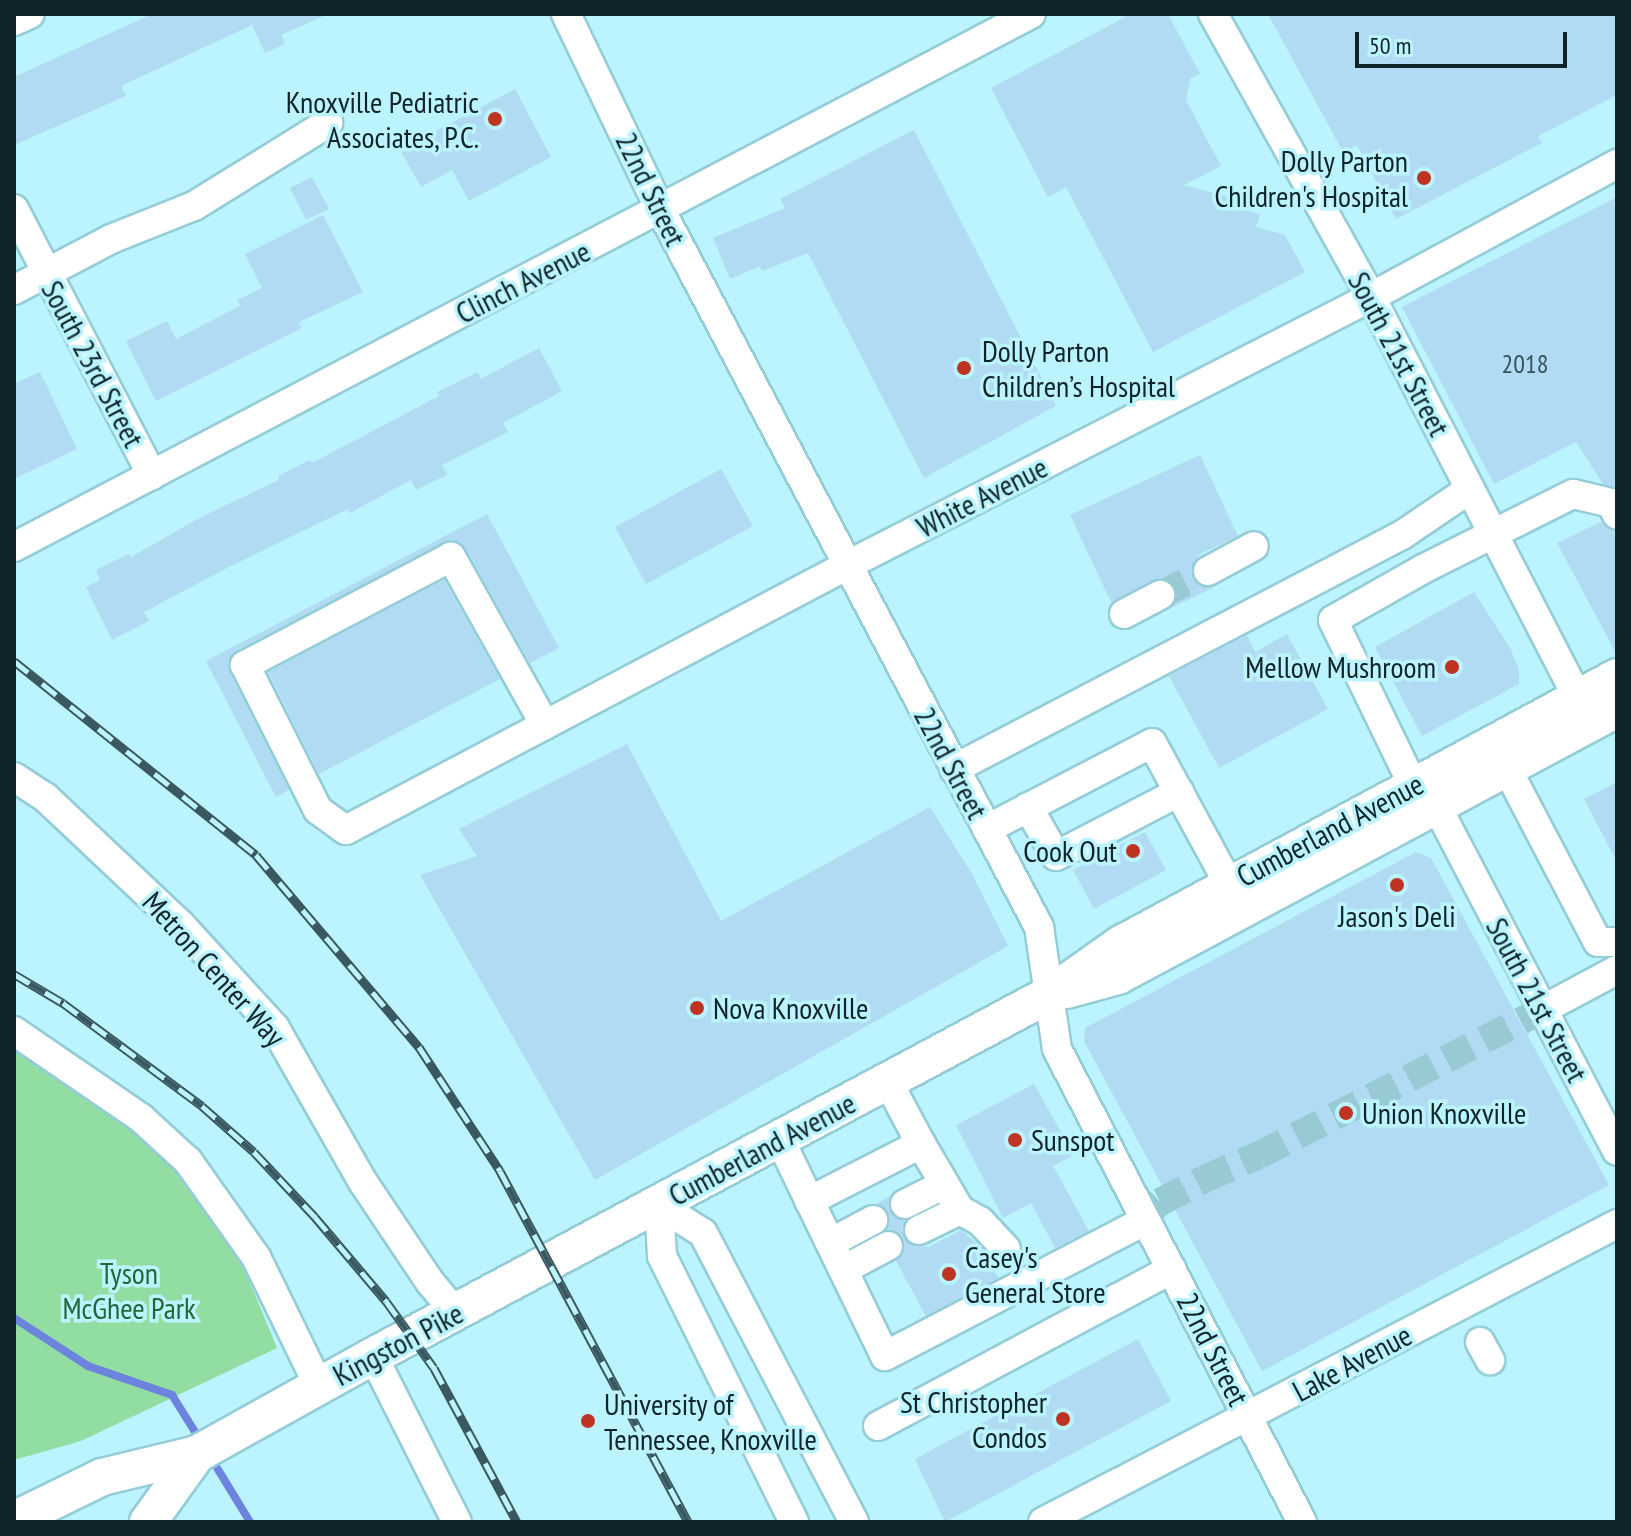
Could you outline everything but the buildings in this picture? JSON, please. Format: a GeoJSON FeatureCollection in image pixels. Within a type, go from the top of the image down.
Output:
{"type":"FeatureCollection","features":[{"type":"Feature","properties":{"kind":"main road","name":"Cumberland Avenue"},"geometry":{"type":"LineString","coordinates":[[1050,994],[1118,976],[1424,795],[1507,769],[1605,706]]}},
{"type":"Feature","properties":{"kind":"main road","name":"Cumberland Avenue"},"geometry":{"type":"LineString","coordinates":[[602,1237],[1050,994],[1105,953],[1229,884],[1424,795],[1605,706]]}},
{"type":"Feature","properties":{"kind":"main road","name":"Kingston Pike"},"geometry":{"type":"LineString","coordinates":[[14,1520],[102,1477],[197,1454],[373,1356],[602,1237]]}},
{"type":"Feature","properties":{"kind":"main road","name":"Kingston Pike"},"geometry":{"type":"LineString","coordinates":[[148,1522],[197,1454]]}},
{"type":"Feature","properties":{"kind":"street"},"geometry":{"type":"LineString","coordinates":[[14,21],[30,14]]}},
{"type":"Feature","properties":{"kind":"street","name":"22nd Street"},"geometry":{"type":"LineString","coordinates":[[566,14],[661,211],[1039,927],[1057,1049],[1302,1522]]}},
{"type":"Feature","properties":{"kind":"street","name":"Clinch Avenue"},"geometry":{"type":"LineString","coordinates":[[14,547],[661,211],[1031,14]]}},
{"type":"Feature","properties":{"kind":"street","name":"South 21st Street"},"geometry":{"type":"LineString","coordinates":[[1213,14],[1371,297],[1493,534],[1605,706]]}},
{"type":"Feature","properties":{"kind":"street"},"geometry":{"type":"LineString","coordinates":[[14,290],[111,239],[194,206],[328,123]]}},
{"type":"Feature","properties":{"kind":"street","name":"White Avenue"},"geometry":{"type":"LineString","coordinates":[[545,725],[451,557],[245,665],[318,810],[346,830],[545,725],[846,566],[1371,297],[1617,164]]}},
{"type":"Feature","properties":{"kind":"street","name":"South 23rd Street"},"geometry":{"type":"LineString","coordinates":[[14,209],[152,475]]}},
{"type":"Feature","properties":{"kind":"street"},"geometry":{"type":"LineString","coordinates":[[954,769],[1402,535],[1470,489]]}},
{"type":"Feature","properties":{"kind":"street"},"geometry":{"type":"LineString","coordinates":[[1493,534],[1573,494],[1611,503],[1617,515]]}},
{"type":"Feature","properties":{"kind":"street","name":"South 21st Street"},"geometry":{"type":"LineString","coordinates":[[1493,534],[1333,620],[1617,1151]]}},
{"type":"Feature","properties":{"kind":"street"},"geometry":{"type":"LineString","coordinates":[[1208,571],[1254,546]]}},
{"type":"Feature","properties":{"kind":"street"},"geometry":{"type":"LineString","coordinates":[[1124,614],[1160,595]]}},
{"type":"Feature","properties":{"kind":"street"},"geometry":{"type":"LineString","coordinates":[[987,829],[1152,743],[1229,884]]}},
{"type":"Feature","properties":{"kind":"street"},"geometry":{"type":"LineString","coordinates":[[1507,769],[1608,942]]}},
{"type":"Feature","properties":{"kind":"street","name":"Metron Center Way"},"geometry":{"type":"LineString","coordinates":[[14,777],[45,797],[181,925],[275,1028],[363,1182],[430,1282],[456,1313]]}},
{"type":"Feature","properties":{"kind":"street"},"geometry":{"type":"LineString","coordinates":[[1028,807],[1056,856],[1179,792]]}},
{"type":"Feature","properties":{"kind":"street"},"geometry":{"type":"LineString","coordinates":[[1542,1010],[1617,970]]}},
{"type":"Feature","properties":{"kind":"street"},"geometry":{"type":"LineString","coordinates":[[14,1031],[141,1118],[188,1161],[256,1257],[319,1386]]}},
{"type":"Feature","properties":{"kind":"street"},"geometry":{"type":"LineString","coordinates":[[888,1082],[943,1185],[960,1210],[980,1221],[1006,1249]]}},
{"type":"Feature","properties":{"kind":"street"},"geometry":{"type":"LineString","coordinates":[[780,1140],[885,1356],[1146,1220]]}},
{"type":"Feature","properties":{"kind":"street"},"geometry":{"type":"LineString","coordinates":[[809,1201],[921,1144]]}},
{"type":"Feature","properties":{"kind":"street"},"geometry":{"type":"LineString","coordinates":[[905,1204],[943,1185]]}},
{"type":"Feature","properties":{"kind":"street"},"geometry":{"type":"LineString","coordinates":[[659,1205],[662,1256],[794,1522]]}},
{"type":"Feature","properties":{"kind":"street"},"geometry":{"type":"LineString","coordinates":[[659,1205],[703,1233],[854,1522]]}},
{"type":"Feature","properties":{"kind":"street"},"geometry":{"type":"LineString","coordinates":[[919,1230],[960,1210]]}},
{"type":"Feature","properties":{"kind":"street"},"geometry":{"type":"LineString","coordinates":[[830,1243],[873,1220]]}},
{"type":"Feature","properties":{"kind":"street","name":"Lake Avenue"},"geometry":{"type":"LineString","coordinates":[[1043,1522],[1249,1418],[1617,1224]]}},
{"type":"Feature","properties":{"kind":"street"},"geometry":{"type":"LineString","coordinates":[[843,1270],[888,1246]]}},
{"type":"Feature","properties":{"kind":"street"},"geometry":{"type":"LineString","coordinates":[[878,1426],[1172,1269]]}},
{"type":"Feature","properties":{"kind":"street"},"geometry":{"type":"LineString","coordinates":[[373,1356],[457,1522]]}},
{"type":"Feature","properties":{"kind":"green space","name":"Tyson McGhee Park"},"geometry":{"type":"Polygon","coordinates":[[[14,1051],[107,1105],[195,1182],[232,1239],[277,1348],[81,1441],[14,1460],[14,1051]]]}},
{"type":"Feature","properties":{"kind":"waterway"},"geometry":{"type":"LineString","coordinates":[[14,1318],[88,1366],[172,1395],[202,1443]]}},
{"type":"Feature","properties":{"kind":"waterway"},"geometry":{"type":"LineString","coordinates":[[211,1458],[250,1522]]}},
{"type":"Feature","properties":{"kind":"tunnel"},"geometry":{"type":"LineString","coordinates":[[1160,595],[1208,571]]}},
{"type":"Feature","properties":{"kind":"tunnel"},"geometry":{"type":"LineString","coordinates":[[1144,1217],[1160,1202],[1204,1179],[1259,1155],[1542,1010]]}},
{"type":"Feature","properties":{"kind":"railway"},"geometry":{"type":"LineString","coordinates":[[14,661],[256,855],[419,1047],[500,1171],[688,1522]]}},
{"type":"Feature","properties":{"kind":"railway"},"geometry":{"type":"LineString","coordinates":[[14,974],[63,1003],[202,1106],[254,1152],[315,1217],[386,1301],[434,1368],[517,1522]]}},
{"type":"Feature","properties":{"kind":"place","name":"Knoxville Pediatric Associates, P.C."},"geometry":{"type":"Point","coordinates":[495,119]}},
{"type":"Feature","properties":{"kind":"place","name":"Dolly Parton Children's Hospital"},"geometry":{"type":"Point","coordinates":[1424,178]}},
{"type":"Feature","properties":{"kind":"place","name":"Dolly Parton Children’s Hospital"},"geometry":{"type":"Point","coordinates":[964,368]}},
{"type":"Feature","properties":{"kind":"place","name":"Mellow Mushroom"},"geometry":{"type":"Point","coordinates":[1452,667]}},
{"type":"Feature","properties":{"kind":"place","name":"Cook Out"},"geometry":{"type":"Point","coordinates":[1133,851]}},
{"type":"Feature","properties":{"kind":"place","name":"Jason's Deli"},"geometry":{"type":"Point","coordinates":[1397,885]}},
{"type":"Feature","properties":{"kind":"place","name":"Nova Knoxville"},"geometry":{"type":"Point","coordinates":[697,1008]}},
{"type":"Feature","properties":{"kind":"place","name":"Union Knoxville"},"geometry":{"type":"Point","coordinates":[1346,1113]}},
{"type":"Feature","properties":{"kind":"place","name":"Sunspot"},"geometry":{"type":"Point","coordinates":[1015,1140]}},
{"type":"Feature","properties":{"kind":"place","name":"Casey's General Store"},"geometry":{"type":"Point","coordinates":[949,1274]}},
{"type":"Feature","properties":{"kind":"place","name":"St Christopher Condos"},"geometry":{"type":"Point","coordinates":[1063,1419]}},
{"type":"Feature","properties":{"kind":"place","name":"University of Tennessee, Knoxville"},"geometry":{"type":"Point","coordinates":[588,1421]}}]}
